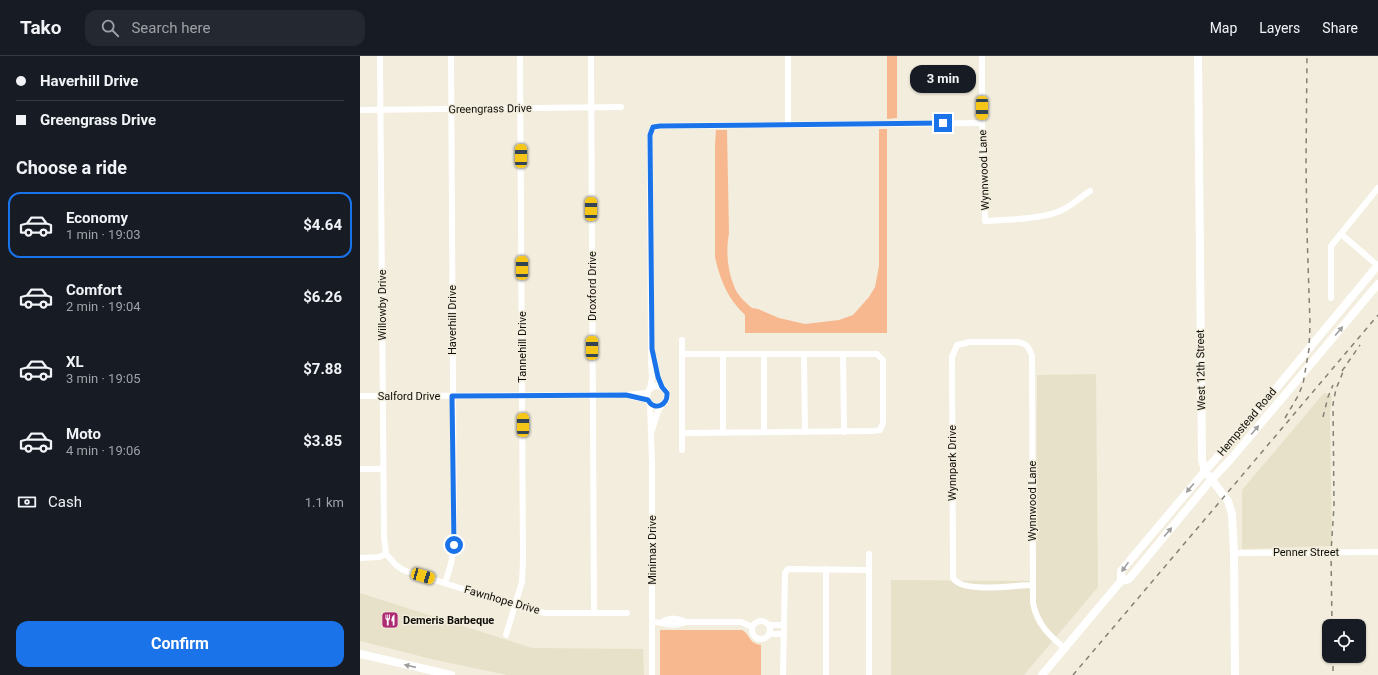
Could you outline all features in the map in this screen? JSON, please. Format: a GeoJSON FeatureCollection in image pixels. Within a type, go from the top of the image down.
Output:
{"type":"FeatureCollection","features":[{"type":"Feature","properties":{"kind":"main road","name":"West 12th Street"},"geometry":{"type":"LineString","coordinates":[[1198,56],[1202,460],[1205,471],[1228,500],[1231,507],[1234,525],[1235,675]]}},
{"type":"Feature","properties":{"kind":"main road","name":"Hempstead Road"},"geometry":{"type":"LineString","coordinates":[[1121,581],[1121,571],[1378,265]]}},
{"type":"Feature","properties":{"kind":"main road","name":"Hempstead Road"},"geometry":{"type":"LineString","coordinates":[[1042,675],[1121,581],[1129,579],[1378,284]]}},
{"type":"Feature","properties":{"kind":"main road"},"geometry":{"type":"LineString","coordinates":[[1309,366],[1311,346]]}},
{"type":"Feature","properties":{"kind":"main road"},"geometry":{"type":"LineString","coordinates":[[1282,380],[1291,388]]}},
{"type":"Feature","properties":{"kind":"main road"},"geometry":{"type":"LineString","coordinates":[[360,654],[451,675]]}},
{"type":"Feature","properties":{"kind":"street","name":"Willowby Drive"},"geometry":{"type":"LineString","coordinates":[[380,56],[382,396],[384,536],[386,554]]}},
{"type":"Feature","properties":{"kind":"street","name":"Haverhill Drive"},"geometry":{"type":"LineString","coordinates":[[445,583],[451,564],[454,545],[450,56]]}},
{"type":"Feature","properties":{"kind":"street","name":"Tannehill Drive"},"geometry":{"type":"LineString","coordinates":[[506,636],[522,582],[524,561],[520,56]]}},
{"type":"Feature","properties":{"kind":"street","name":"Droxford Drive"},"geometry":{"type":"LineString","coordinates":[[591,56],[594,613]]}},
{"type":"Feature","properties":{"kind":"street"},"geometry":{"type":"LineString","coordinates":[[788,56],[788,124]]}},
{"type":"Feature","properties":{"kind":"street","name":"Wynnwood Lane"},"geometry":{"type":"LineString","coordinates":[[982,56],[982,123],[985,221],[1049,215],[1062,210],[1090,190]]}},
{"type":"Feature","properties":{"kind":"street","name":"Greengrass Drive"},"geometry":{"type":"LineString","coordinates":[[360,110],[621,107]]}},
{"type":"Feature","properties":{"kind":"street"},"geometry":{"type":"LineString","coordinates":[[652,349],[658,377],[667,395],[666,400],[662,405],[656,406],[649,401],[649,391],[652,377],[650,135],[653,127],[788,124],[982,123]]}},
{"type":"Feature","properties":{"kind":"street"},"geometry":{"type":"LineString","coordinates":[[1331,298],[1331,246],[1378,188]]}},
{"type":"Feature","properties":{"kind":"street"},"geometry":{"type":"LineString","coordinates":[[1340,234],[1378,265]]}},
{"type":"Feature","properties":{"kind":"street"},"geometry":{"type":"LineString","coordinates":[[682,340],[682,450]]}},
{"type":"Feature","properties":{"kind":"street","name":"Wynnwood Lane"},"geometry":{"type":"LineString","coordinates":[[957,344],[1016,342],[1026,344],[1032,356],[1033,603],[1038,620],[1046,632],[1064,648]]}},
{"type":"Feature","properties":{"kind":"street","name":"Wynnpark Drive"},"geometry":{"type":"LineString","coordinates":[[957,344],[952,357],[951,378],[952,574],[955,582],[961,585],[976,587],[1032,585]]}},
{"type":"Feature","properties":{"kind":"street"},"geometry":{"type":"LineString","coordinates":[[682,354],[877,354],[883,360],[882,427],[876,431],[682,433]]}},
{"type":"Feature","properties":{"kind":"street"},"geometry":{"type":"LineString","coordinates":[[723,354],[723,432]]}},
{"type":"Feature","properties":{"kind":"street"},"geometry":{"type":"LineString","coordinates":[[764,354],[764,432]]}},
{"type":"Feature","properties":{"kind":"street"},"geometry":{"type":"LineString","coordinates":[[804,354],[805,432]]}},
{"type":"Feature","properties":{"kind":"street"},"geometry":{"type":"LineString","coordinates":[[843,354],[844,432]]}},
{"type":"Feature","properties":{"kind":"street"},"geometry":{"type":"LineString","coordinates":[[649,391],[656,386],[662,387]]}},
{"type":"Feature","properties":{"kind":"street","name":"Salford Drive"},"geometry":{"type":"LineString","coordinates":[[360,396],[626,395],[649,391]]}},
{"type":"Feature","properties":{"kind":"street","name":"Salford Drive"},"geometry":{"type":"LineString","coordinates":[[626,395],[649,401]]}},
{"type":"Feature","properties":{"kind":"street","name":"Minimax Drive"},"geometry":{"type":"LineString","coordinates":[[649,401],[650,425],[652,430]]}},
{"type":"Feature","properties":{"kind":"street","name":"Minimax Drive"},"geometry":{"type":"LineString","coordinates":[[652,674],[652,430],[658,411],[662,405]]}},
{"type":"Feature","properties":{"kind":"street"},"geometry":{"type":"LineString","coordinates":[[360,469],[383,469]]}},
{"type":"Feature","properties":{"kind":"street","name":"Penner Street"},"geometry":{"type":"LineString","coordinates":[[1234,553],[1378,552]]}},
{"type":"Feature","properties":{"kind":"street"},"geometry":{"type":"LineString","coordinates":[[360,558],[379,557],[386,554]]}},
{"type":"Feature","properties":{"kind":"street","name":"Fawnhope Drive"},"geometry":{"type":"LineString","coordinates":[[386,554],[403,570],[526,609],[545,613],[627,613]]}},
{"type":"Feature","properties":{"kind":"street"},"geometry":{"type":"LineString","coordinates":[[869,554],[869,675]]}},
{"type":"Feature","properties":{"kind":"street"},"geometry":{"type":"LineString","coordinates":[[783,675],[785,573],[788,569],[869,570]]}},
{"type":"Feature","properties":{"kind":"street"},"geometry":{"type":"LineString","coordinates":[[826,569],[826,675]]}},
{"type":"Feature","properties":{"kind":"street"},"geometry":{"type":"LineString","coordinates":[[784,625],[769,625],[762,621],[756,623],[752,627],[752,633],[756,638],[763,639],[770,634],[784,634]]}},
{"type":"Feature","properties":{"kind":"street"},"geometry":{"type":"LineString","coordinates":[[652,622],[662,622],[668,625],[678,625],[686,622],[741,622],[752,627]]}},
{"type":"Feature","properties":{"kind":"street"},"geometry":{"type":"LineString","coordinates":[[769,625],[770,634]]}},
{"type":"Feature","properties":{"kind":"shaded area"},"geometry":{"type":"Polygon","coordinates":[[[887,56],[897,56],[897,118],[887,119],[887,56]]]}},
{"type":"Feature","properties":{"kind":"shaded area"},"geometry":{"type":"Polygon","coordinates":[[[879,129],[887,129],[887,333],[745,333],[745,315],[729,296],[719,274],[715,257],[716,130],[727,130],[729,233],[728,260],[735,289],[752,308],[779,318],[805,324],[839,320],[853,315],[869,297],[875,287],[879,266],[879,129]]]}},
{"type":"Feature","properties":{"kind":"shaded area"},"geometry":{"type":"Polygon","coordinates":[[[1096,374],[1098,587],[1024,675],[891,675],[891,580],[1036,581],[1037,375],[1096,374]]]}},
{"type":"Feature","properties":{"kind":"shaded area"},"geometry":{"type":"Polygon","coordinates":[[[1324,393],[1332,396],[1330,413],[1332,546],[1242,549],[1242,490],[1324,393]]]}},
{"type":"Feature","properties":{"kind":"shaded area"},"geometry":{"type":"Polygon","coordinates":[[[360,593],[532,648],[643,649],[644,675],[507,675],[431,659],[360,641],[360,593]]]}},
{"type":"Feature","properties":{"kind":"shaded area"},"geometry":{"type":"Polygon","coordinates":[[[660,630],[742,630],[754,643],[761,645],[761,675],[660,675],[660,630]]]}},
{"type":"Feature","properties":{"kind":"railway"},"geometry":{"type":"LineString","coordinates":[[1285,418],[1303,384],[1309,349],[1310,324],[1306,163],[1307,56]]}},
{"type":"Feature","properties":{"kind":"railway"},"geometry":{"type":"LineString","coordinates":[[1073,675],[1378,315]]}},
{"type":"Feature","properties":{"kind":"railway"},"geometry":{"type":"LineString","coordinates":[[1342,371],[1360,345]]}},
{"type":"Feature","properties":{"kind":"railway"},"geometry":{"type":"LineString","coordinates":[[1332,619],[1331,552],[1334,506],[1333,404],[1336,389],[1345,367]]}},
{"type":"Feature","properties":{"kind":"railway"},"geometry":{"type":"LineString","coordinates":[[1323,417],[1333,385]]}},
{"type":"Feature","properties":{"kind":"railway"},"geometry":{"type":"LineString","coordinates":[[1333,663],[1333,675]]}},
{"type":"Feature","properties":{"kind":"place","name":"Demeris Barbeque"},"geometry":{"type":"Point","coordinates":[390,620]}},
{"type":"Feature","properties":{"kind":"route"},"geometry":{"type":"LineString","coordinates":[[454,545],[452,396],[626,395],[648,400],[656,406],[662,405],[667,398],[667,393],[662,387],[658,377],[652,349],[650,135],[653,127],[943,123]]}}]}
